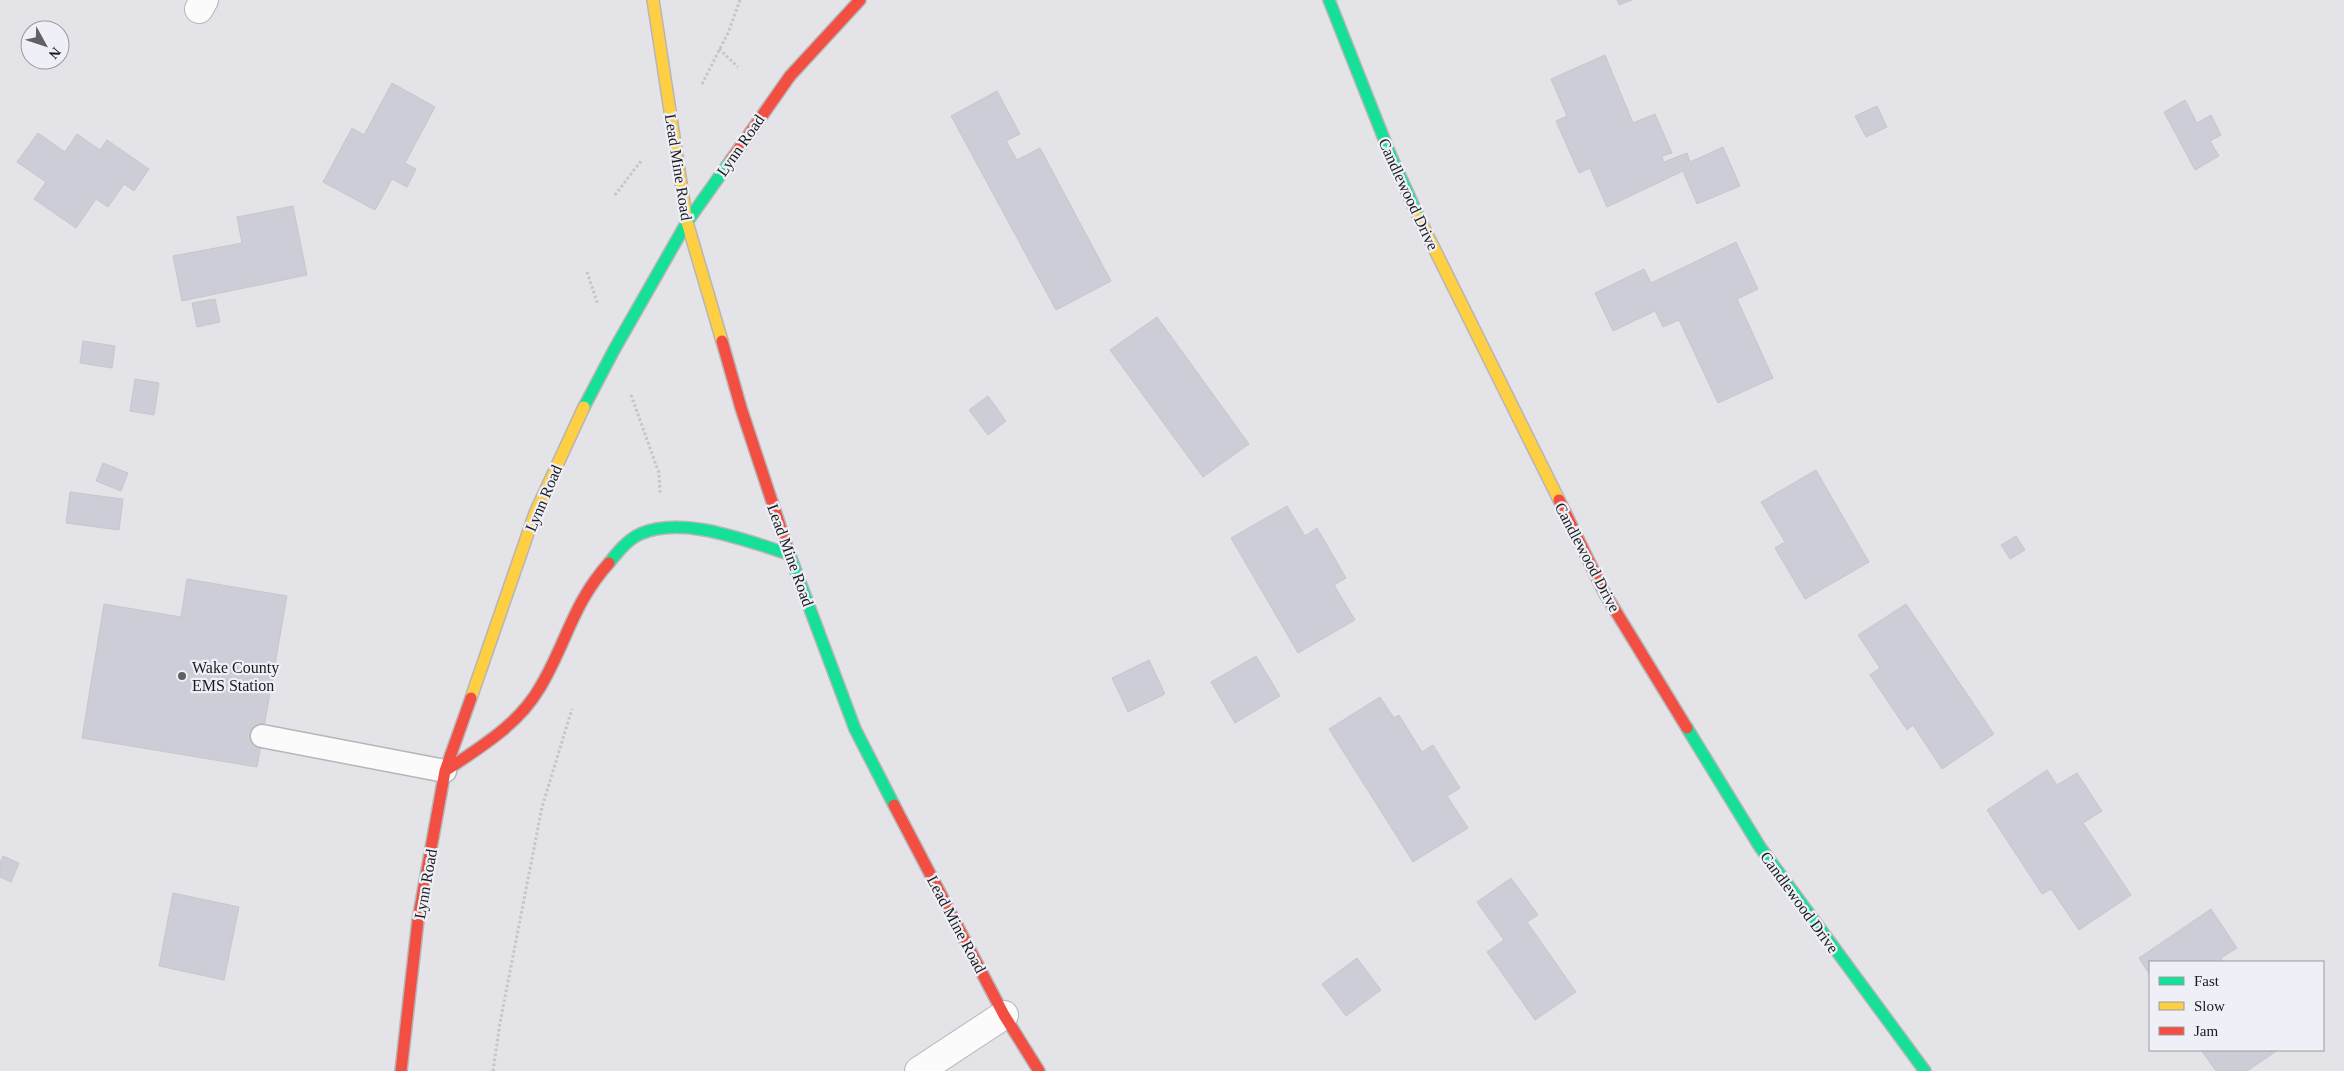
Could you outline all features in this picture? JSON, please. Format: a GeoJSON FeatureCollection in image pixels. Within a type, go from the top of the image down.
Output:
{"type":"FeatureCollection","features":[{"type":"Feature","properties":{"kind":"main road","name":"Lead Mine Road"},"geometry":{"type":"LineString","coordinates":[[653,0],[687,222],[741,408],[789,554],[855,729],[1004,1015],[1039,1071]]}},
{"type":"Feature","properties":{"kind":"main road","name":"Lynn Road"},"geometry":{"type":"LineString","coordinates":[[401,1071],[418,920],[445,771],[535,513],[574,426],[614,350],[687,222],[790,76],[860,0]]}},
{"type":"Feature","properties":{"kind":"main road","name":"Candlewood Drive"},"geometry":{"type":"LineString","coordinates":[[1329,0],[1390,154],[1416,211],[1604,592],[1760,847],[1925,1071]]}},
{"type":"Feature","properties":{"kind":"main road"},"geometry":{"type":"LineString","coordinates":[[445,771],[507,726],[539,690],[582,599],[612,559],[638,535],[672,528],[707,531],[789,554]]}},
{"type":"Feature","properties":{"kind":"street"},"geometry":{"type":"LineString","coordinates":[[919,1071],[1004,1015]]}},
{"type":"Feature","properties":{"kind":"lane"},"geometry":{"type":"LineString","coordinates":[[262,736],[445,771]]}},
{"type":"Feature","properties":{"kind":"path"},"geometry":{"type":"LineString","coordinates":[[698,93],[740,0]]}},
{"type":"Feature","properties":{"kind":"path"},"geometry":{"type":"LineString","coordinates":[[719,49],[738,67]]}},
{"type":"Feature","properties":{"kind":"path"},"geometry":{"type":"LineString","coordinates":[[650,448],[659,473],[661,490]]}},
{"type":"Feature","properties":{"kind":"path"},"geometry":{"type":"LineString","coordinates":[[493,1071],[500,1023],[542,807],[574,703]]}},
{"type":"Feature","properties":{"kind":"building"},"geometry":{"type":"Polygon","coordinates":[[[1617,0],[1632,0],[1619,5],[1617,0]]]}},
{"type":"Feature","properties":{"kind":"building"},"geometry":{"type":"Polygon","coordinates":[[[1605,55],[1633,123],[1655,114],[1672,153],[1662,156],[1664,162],[1687,153],[1690,162],[1723,147],[1740,186],[1697,204],[1683,171],[1607,207],[1590,168],[1579,173],[1556,121],[1567,116],[1551,79],[1605,55]]]}},
{"type":"Feature","properties":{"kind":"building"},"geometry":{"type":"Polygon","coordinates":[[[392,83],[435,107],[405,163],[416,169],[407,187],[392,179],[375,210],[323,182],[352,128],[364,135],[392,83]]]}},
{"type":"Feature","properties":{"kind":"building"},"geometry":{"type":"Polygon","coordinates":[[[997,91],[1020,134],[1006,141],[1017,160],[1040,148],[1111,281],[1056,310],[951,116],[997,91]]]}},
{"type":"Feature","properties":{"kind":"building"},"geometry":{"type":"Polygon","coordinates":[[[2185,100],[2197,123],[2211,115],[2221,135],[2210,141],[2219,156],[2195,170],[2164,112],[2185,100]]]}},
{"type":"Feature","properties":{"kind":"building"},"geometry":{"type":"Polygon","coordinates":[[[1877,106],[1887,127],[1866,137],[1855,116],[1877,106]]]}},
{"type":"Feature","properties":{"kind":"building"},"geometry":{"type":"Polygon","coordinates":[[[38,133],[65,152],[77,134],[100,150],[107,140],[149,169],[134,191],[124,184],[108,207],[96,199],[76,228],[34,199],[46,182],[17,162],[38,133]]]}},
{"type":"Feature","properties":{"kind":"building"},"geometry":{"type":"Polygon","coordinates":[[[293,206],[307,275],[182,301],[173,256],[242,243],[237,217],[293,206]]]}},
{"type":"Feature","properties":{"kind":"building"},"geometry":{"type":"Polygon","coordinates":[[[1736,242],[1758,289],[1737,299],[1773,378],[1718,403],[1679,320],[1663,327],[1655,311],[1613,331],[1595,293],[1644,269],[1651,283],[1736,242]]]}},
{"type":"Feature","properties":{"kind":"building"},"geometry":{"type":"Polygon","coordinates":[[[215,299],[220,322],[197,327],[192,303],[215,299]]]}},
{"type":"Feature","properties":{"kind":"building"},"geometry":{"type":"Polygon","coordinates":[[[1157,317],[1249,444],[1203,477],[1110,350],[1157,317]]]}},
{"type":"Feature","properties":{"kind":"building"},"geometry":{"type":"Polygon","coordinates":[[[83,341],[115,346],[112,368],[80,363],[83,341]]]}},
{"type":"Feature","properties":{"kind":"building"},"geometry":{"type":"Polygon","coordinates":[[[135,379],[159,383],[154,415],[130,411],[135,379]]]}},
{"type":"Feature","properties":{"kind":"building"},"geometry":{"type":"Polygon","coordinates":[[[988,396],[1006,421],[988,435],[969,410],[988,396]]]}},
{"type":"Feature","properties":{"kind":"building"},"geometry":{"type":"Polygon","coordinates":[[[103,463],[128,473],[121,491],[96,481],[103,463]]]}},
{"type":"Feature","properties":{"kind":"building"},"geometry":{"type":"Polygon","coordinates":[[[1816,470],[1869,562],[1805,599],[1775,548],[1785,542],[1761,502],[1816,470]]]}},
{"type":"Feature","properties":{"kind":"building"},"geometry":{"type":"Polygon","coordinates":[[[70,492],[123,499],[119,530],[66,523],[70,492]]]}},
{"type":"Feature","properties":{"kind":"building"},"geometry":{"type":"Polygon","coordinates":[[[1287,506],[1305,536],[1317,528],[1346,578],[1334,585],[1355,620],[1298,653],[1231,538],[1287,506]]]}},
{"type":"Feature","properties":{"kind":"building"},"geometry":{"type":"Polygon","coordinates":[[[2016,536],[2025,550],[2010,559],[2001,545],[2016,536]]]}},
{"type":"Feature","properties":{"kind":"building","name":"Wake County EMS Station"},"geometry":{"type":"Polygon","coordinates":[[[187,579],[287,596],[257,767],[82,738],[104,604],[181,617],[187,579]]]}},
{"type":"Feature","properties":{"kind":"building"},"geometry":{"type":"Polygon","coordinates":[[[1906,604],[1994,734],[1942,769],[1913,725],[1907,730],[1870,675],[1880,668],[1858,635],[1906,604]]]}},
{"type":"Feature","properties":{"kind":"building"},"geometry":{"type":"Polygon","coordinates":[[[1256,656],[1280,696],[1235,723],[1211,682],[1256,656]]]}},
{"type":"Feature","properties":{"kind":"building"},"geometry":{"type":"Polygon","coordinates":[[[1149,660],[1165,694],[1128,712],[1112,678],[1149,660]]]}},
{"type":"Feature","properties":{"kind":"building"},"geometry":{"type":"Polygon","coordinates":[[[1380,697],[1394,718],[1399,715],[1422,752],[1433,745],[1460,788],[1447,796],[1468,828],[1413,862],[1329,729],[1380,697]]]}},
{"type":"Feature","properties":{"kind":"building"},"geometry":{"type":"Polygon","coordinates":[[[2047,770],[2057,785],[2077,773],[2102,811],[2083,823],[2131,895],[2079,930],[2051,889],[2042,894],[1987,810],[2047,770]]]}},
{"type":"Feature","properties":{"kind":"building"},"geometry":{"type":"Polygon","coordinates":[[[3,856],[19,863],[11,882],[0,877],[0,863],[3,856]]]}},
{"type":"Feature","properties":{"kind":"building"},"geometry":{"type":"Polygon","coordinates":[[[1511,878],[1538,915],[1527,922],[1576,992],[1535,1020],[1487,952],[1504,940],[1477,902],[1511,878]]]}},
{"type":"Feature","properties":{"kind":"building"},"geometry":{"type":"Polygon","coordinates":[[[173,893],[239,907],[224,980],[159,966],[173,893]]]}},
{"type":"Feature","properties":{"kind":"building"},"geometry":{"type":"Polygon","coordinates":[[[2211,909],[2237,948],[2221,958],[2222,961],[2149,961],[2149,973],[2139,958],[2211,909]]]}},
{"type":"Feature","properties":{"kind":"building"},"geometry":{"type":"Polygon","coordinates":[[[1357,958],[1381,990],[1346,1016],[1322,984],[1357,958]]]}},
{"type":"Feature","properties":{"kind":"building"},"geometry":{"type":"Polygon","coordinates":[[[2202,1051],[2277,1051],[2247,1071],[2216,1071],[2202,1051]]]}},
{"type":"Feature","properties":{"kind":"traffic: fast"},"geometry":{"type":"LineString","coordinates":[[1329,0],[1390,154],[1419,218]]}},
{"type":"Feature","properties":{"kind":"traffic: fast"},"geometry":{"type":"LineString","coordinates":[[584,407],[614,350],[687,222],[731,160]]}},
{"type":"Feature","properties":{"kind":"traffic: fast"},"geometry":{"type":"LineString","coordinates":[[609,563],[627,543],[640,534],[657,529],[676,527],[715,532],[789,554]]}},
{"type":"Feature","properties":{"kind":"traffic: fast"},"geometry":{"type":"LineString","coordinates":[[789,553],[855,729],[894,805]]}},
{"type":"Feature","properties":{"kind":"traffic: fast"},"geometry":{"type":"LineString","coordinates":[[1687,728],[1760,847],[1925,1071]]}},
{"type":"Feature","properties":{"kind":"traffic: slow"},"geometry":{"type":"LineString","coordinates":[[653,0],[687,222],[722,341]]}},
{"type":"Feature","properties":{"kind":"traffic: slow"},"geometry":{"type":"LineString","coordinates":[[1419,218],[1559,500]]}},
{"type":"Feature","properties":{"kind":"traffic: slow"},"geometry":{"type":"LineString","coordinates":[[471,698],[535,513],[584,407]]}},
{"type":"Feature","properties":{"kind":"traffic: jam"},"geometry":{"type":"LineString","coordinates":[[731,160],[790,76],[860,0]]}},
{"type":"Feature","properties":{"kind":"traffic: jam"},"geometry":{"type":"LineString","coordinates":[[722,341],[741,408],[789,553]]}},
{"type":"Feature","properties":{"kind":"traffic: jam"},"geometry":{"type":"LineString","coordinates":[[1559,500],[1604,592],[1687,728]]}},
{"type":"Feature","properties":{"kind":"traffic: jam"},"geometry":{"type":"LineString","coordinates":[[445,771],[497,735],[530,702],[548,673],[586,594],[596,578],[609,563]]}},
{"type":"Feature","properties":{"kind":"traffic: jam"},"geometry":{"type":"LineString","coordinates":[[401,1071],[418,920],[445,771],[471,698]]}},
{"type":"Feature","properties":{"kind":"traffic: jam"},"geometry":{"type":"LineString","coordinates":[[894,805],[1004,1015],[1039,1071]]}},
{"type":"Feature","properties":{"kind":"place","name":"Wake County EMS Station"},"geometry":{"type":"Point","coordinates":[182,676]}}]}
